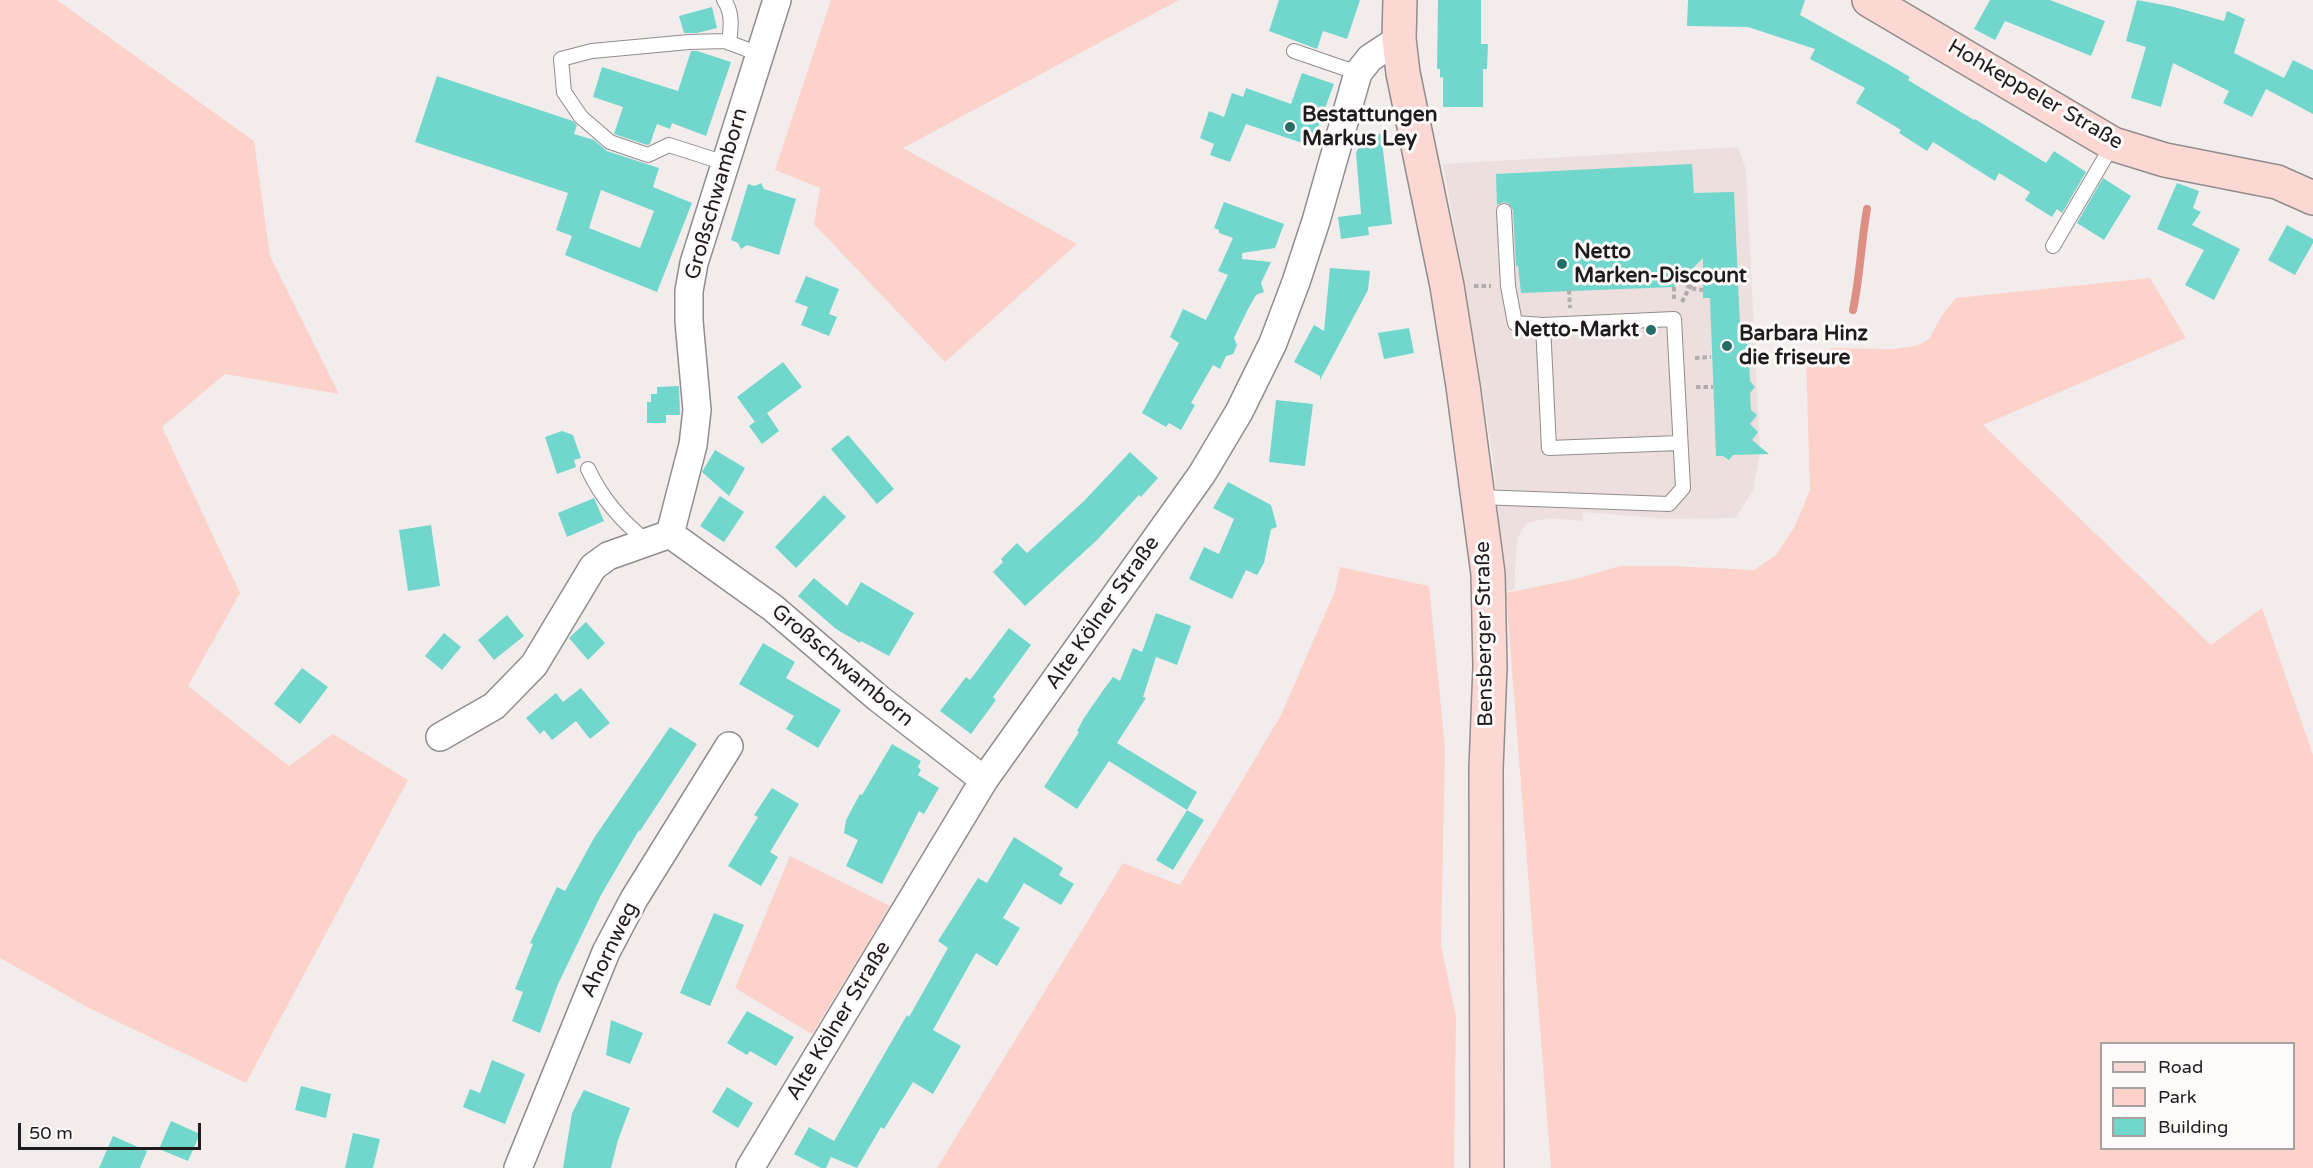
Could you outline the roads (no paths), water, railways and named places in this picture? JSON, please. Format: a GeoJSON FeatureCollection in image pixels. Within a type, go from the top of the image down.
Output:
{"type":"FeatureCollection","features":[{"type":"Feature","properties":{"kind":"main road","name":"Bensberger Straße"},"geometry":{"type":"LineString","coordinates":[[1400,0],[1399,39],[1405,83],[1447,286],[1488,574],[1490,667],[1486,769],[1488,1168]]}},
{"type":"Feature","properties":{"kind":"main road","name":"Hohkeppeler Straße"},"geometry":{"type":"LineString","coordinates":[[1869,0],[2113,144],[2165,160],[2277,182],[2313,198]]}},
{"type":"Feature","properties":{"kind":"street","name":"Großschwamborn"},"geometry":{"type":"LineString","coordinates":[[777,0],[694,263],[689,291],[689,321],[697,411],[693,445],[658,537],[773,608],[878,698],[984,780]]}},
{"type":"Feature","properties":{"kind":"street","name":"Alte Kölner Straße"},"geometry":{"type":"LineString","coordinates":[[750,1168],[984,780],[1202,474],[1239,412],[1273,343],[1296,282],[1316,221],[1358,73],[1370,58],[1399,39]]}},
{"type":"Feature","properties":{"kind":"street"},"geometry":{"type":"LineString","coordinates":[[440,737],[494,706],[534,665],[593,567],[608,556],[658,537]]}},
{"type":"Feature","properties":{"kind":"street","name":"Ahornweg"},"geometry":{"type":"LineString","coordinates":[[518,1168],[606,951],[634,899],[729,746]]}},
{"type":"Feature","properties":{"kind":"lane"},"geometry":{"type":"LineString","coordinates":[[724,0],[731,20],[729,43]]}},
{"type":"Feature","properties":{"kind":"lane"},"geometry":{"type":"LineString","coordinates":[[724,163],[669,145],[648,155],[610,142],[581,117],[564,92],[561,59],[592,51],[725,41],[759,54]]}},
{"type":"Feature","properties":{"kind":"lane"},"geometry":{"type":"LineString","coordinates":[[1294,51],[1358,73]]}},
{"type":"Feature","properties":{"kind":"lane"},"geometry":{"type":"LineString","coordinates":[[2052,246],[2113,144]]}},
{"type":"Feature","properties":{"kind":"lane"},"geometry":{"type":"LineString","coordinates":[[1478,497],[1670,504],[1683,488],[1674,319],[1543,325],[1515,323],[1508,286],[1504,210]]}},
{"type":"Feature","properties":{"kind":"lane"},"geometry":{"type":"LineString","coordinates":[[1543,325],[1548,448],[1680,443]]}},
{"type":"Feature","properties":{"kind":"lane"},"geometry":{"type":"LineString","coordinates":[[588,469],[610,507],[624,523],[658,537]]}},
{"type":"Feature","properties":{"kind":"waterway"},"geometry":{"type":"LineString","coordinates":[[1853,310],[1867,209]]}},
{"type":"Feature","properties":{"kind":"place","name":"Bestattungen Markus Ley"},"geometry":{"type":"Point","coordinates":[1290,127]}},
{"type":"Feature","properties":{"kind":"place","name":"Netto Marken-Discount"},"geometry":{"type":"Point","coordinates":[1562,264]}},
{"type":"Feature","properties":{"kind":"place","name":"Netto-Markt"},"geometry":{"type":"Point","coordinates":[1651,330]}},
{"type":"Feature","properties":{"kind":"place","name":"Barbara Hinz die friseure"},"geometry":{"type":"Point","coordinates":[1727,346]}}]}
